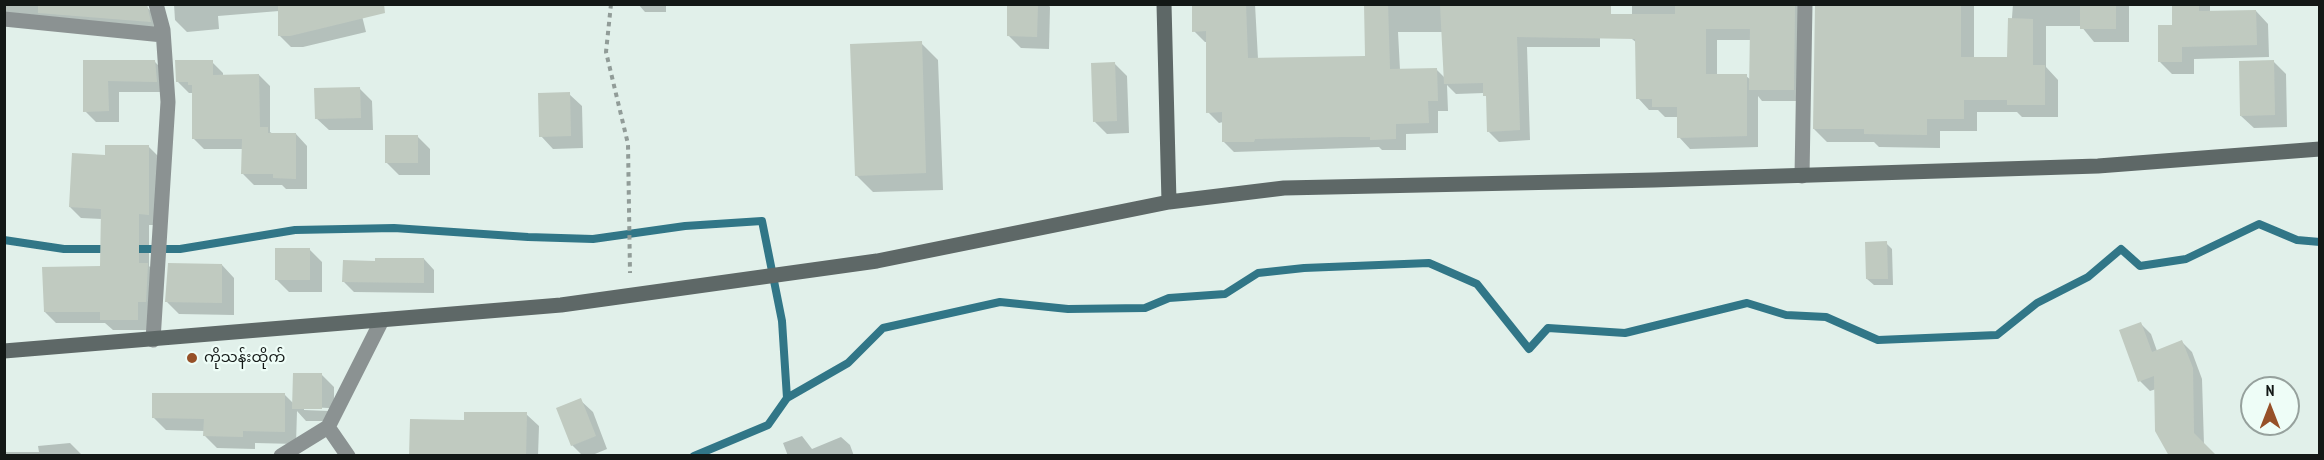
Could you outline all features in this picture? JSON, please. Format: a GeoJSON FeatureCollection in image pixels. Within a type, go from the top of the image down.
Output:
{"type":"FeatureCollection","features":[{"type":"Feature","properties":{"kind":"street"},"geometry":{"type":"LineString","coordinates":[[153,340],[168,102],[163,35],[156,4]]}},
{"type":"Feature","properties":{"kind":"street"},"geometry":{"type":"LineString","coordinates":[[1164,4],[1168,202]]}},
{"type":"Feature","properties":{"kind":"street"},"geometry":{"type":"LineString","coordinates":[[1802,176],[1805,4]]}},
{"type":"Feature","properties":{"kind":"street"},"geometry":{"type":"LineString","coordinates":[[4,19],[163,35]]}},
{"type":"Feature","properties":{"kind":"street"},"geometry":{"type":"LineString","coordinates":[[4,351],[561,305],[877,261],[1168,202],[1284,188],[1802,176],[2098,166],[2319,149]]}},
{"type":"Feature","properties":{"kind":"street"},"geometry":{"type":"LineString","coordinates":[[281,456],[328,427],[382,320]]}},
{"type":"Feature","properties":{"kind":"street"},"geometry":{"type":"LineString","coordinates":[[328,427],[348,456]]}},
{"type":"Feature","properties":{"kind":"path"},"geometry":{"type":"LineString","coordinates":[[611,4],[606,52],[628,144],[631,295]]}},
{"type":"Feature","properties":{"kind":"building"},"geometry":{"type":"Polygon","coordinates":[[[38,4],[147,4],[151,22],[38,13],[38,4]]]}},
{"type":"Feature","properties":{"kind":"building"},"geometry":{"type":"Polygon","coordinates":[[[278,4],[384,4],[385,13],[290,36],[278,36],[278,4]]]}},
{"type":"Feature","properties":{"kind":"building"},"geometry":{"type":"Polygon","coordinates":[[[1007,4],[1038,4],[1037,37],[1007,36],[1007,4]]]}},
{"type":"Feature","properties":{"kind":"building"},"geometry":{"type":"Polygon","coordinates":[[[1192,4],[1246,4],[1248,58],[1365,56],[1364,4],[1388,4],[1390,69],[1437,68],[1438,101],[1428,101],[1429,123],[1396,124],[1396,139],[1370,140],[1370,137],[1342,137],[1222,142],[1222,112],[1206,113],[1206,31],[1192,32],[1192,4]]]}},
{"type":"Feature","properties":{"kind":"building"},"geometry":{"type":"Polygon","coordinates":[[[1440,4],[1611,4],[1611,14],[1675,14],[1675,4],[1795,4],[1794,90],[1749,90],[1750,29],[1706,29],[1706,74],[1747,74],[1747,136],[1677,138],[1677,107],[1652,107],[1652,99],[1636,99],[1635,39],[1517,37],[1520,130],[1487,132],[1486,96],[1483,96],[1483,83],[1444,84],[1440,4]]]}},
{"type":"Feature","properties":{"kind":"building"},"geometry":{"type":"Polygon","coordinates":[[[1815,4],[1961,4],[1961,57],[2007,57],[2008,18],[2033,19],[2033,65],[2045,65],[2045,105],[2007,105],[2007,100],[1964,100],[1964,119],[1927,119],[1927,135],[1864,134],[1864,129],[1813,129],[1815,4]]]}},
{"type":"Feature","properties":{"kind":"building"},"geometry":{"type":"Polygon","coordinates":[[[2080,4],[2116,4],[2116,29],[2080,29],[2080,4]]]}},
{"type":"Feature","properties":{"kind":"building"},"geometry":{"type":"Polygon","coordinates":[[[2172,4],[2199,4],[2199,11],[2256,10],[2257,45],[2182,47],[2182,62],[2158,62],[2158,25],[2172,25],[2172,4]]]}},
{"type":"Feature","properties":{"kind":"building"},"geometry":{"type":"Polygon","coordinates":[[[922,41],[926,173],[855,176],[850,44],[922,41]]]}},
{"type":"Feature","properties":{"kind":"building"},"geometry":{"type":"Polygon","coordinates":[[[83,60],[155,60],[157,82],[108,81],[109,111],[83,112],[83,60]]]}},
{"type":"Feature","properties":{"kind":"building"},"geometry":{"type":"Polygon","coordinates":[[[175,60],[213,60],[213,75],[259,74],[260,127],[268,127],[268,133],[296,133],[296,179],[273,178],[273,174],[241,174],[242,139],[192,139],[192,85],[188,85],[188,82],[176,82],[175,60]]]}},
{"type":"Feature","properties":{"kind":"building"},"geometry":{"type":"Polygon","coordinates":[[[2274,60],[2275,115],[2240,116],[2239,61],[2274,60]]]}},
{"type":"Feature","properties":{"kind":"building"},"geometry":{"type":"Polygon","coordinates":[[[1115,62],[1117,121],[1093,122],[1091,63],[1115,62]]]}},
{"type":"Feature","properties":{"kind":"building"},"geometry":{"type":"Polygon","coordinates":[[[360,87],[361,118],[315,119],[314,88],[360,87]]]}},
{"type":"Feature","properties":{"kind":"building"},"geometry":{"type":"Polygon","coordinates":[[[570,92],[571,136],[539,137],[538,93],[570,92]]]}},
{"type":"Feature","properties":{"kind":"building"},"geometry":{"type":"Polygon","coordinates":[[[385,135],[418,135],[418,163],[385,163],[385,135]]]}},
{"type":"Feature","properties":{"kind":"building"},"geometry":{"type":"Polygon","coordinates":[[[105,145],[149,145],[149,215],[139,214],[139,263],[148,263],[146,302],[138,302],[138,320],[100,320],[100,312],[44,312],[42,267],[100,266],[101,209],[69,207],[72,153],[105,155],[105,145]]]}},
{"type":"Feature","properties":{"kind":"building"},"geometry":{"type":"Polygon","coordinates":[[[1887,241],[1888,279],[1866,279],[1865,242],[1887,241]]]}},
{"type":"Feature","properties":{"kind":"building"},"geometry":{"type":"Polygon","coordinates":[[[275,248],[310,248],[310,280],[275,280],[275,248]]]}},
{"type":"Feature","properties":{"kind":"building"},"geometry":{"type":"Polygon","coordinates":[[[375,258],[424,258],[424,283],[342,282],[343,260],[375,261],[375,258]]]}},
{"type":"Feature","properties":{"kind":"building"},"geometry":{"type":"Polygon","coordinates":[[[168,263],[222,264],[222,303],[165,302],[168,263]]]}},
{"type":"Feature","properties":{"kind":"building"},"geometry":{"type":"Polygon","coordinates":[[[2141,322],[2152,352],[2182,340],[2193,368],[2194,433],[2217,456],[2169,456],[2155,431],[2154,376],[2138,382],[2119,330],[2141,322]]]}},
{"type":"Feature","properties":{"kind":"building"},"geometry":{"type":"Polygon","coordinates":[[[293,373],[322,373],[322,409],[292,409],[293,373]]]}},
{"type":"Feature","properties":{"kind":"building"},"geometry":{"type":"Polygon","coordinates":[[[152,393],[285,393],[285,432],[243,431],[243,437],[203,436],[204,419],[152,418],[152,393]]]}},
{"type":"Feature","properties":{"kind":"building"},"geometry":{"type":"Polygon","coordinates":[[[581,398],[596,436],[571,446],[556,408],[581,398]]]}},
{"type":"Feature","properties":{"kind":"building"},"geometry":{"type":"Polygon","coordinates":[[[464,412],[527,412],[526,456],[409,456],[410,419],[464,420],[464,412]]]}},
{"type":"Feature","properties":{"kind":"waterway"},"geometry":{"type":"LineString","coordinates":[[130,249],[180,249],[295,230],[394,228],[593,239],[685,226],[762,221],[782,321],[787,398]]}},
{"type":"Feature","properties":{"kind":"waterway"},"geometry":{"type":"LineString","coordinates":[[694,456],[768,425],[787,398],[848,363],[883,328],[1000,302],[1068,309],[1145,308],[1169,298],[1225,294],[1258,273],[1304,268],[1429,263],[1477,284],[1529,349],[1548,328],[1625,333],[1747,303],[1786,315],[1826,317],[1878,340],[1997,335],[2037,303],[2088,277],[2121,249],[2140,266],[2186,259],[2259,224],[2297,240],[2320,242]]}},
{"type":"Feature","properties":{"kind":"waterway"},"geometry":{"type":"LineString","coordinates":[[4,240],[64,249],[111,249]]}},
{"type":"Feature","properties":{"kind":"place","name":"ကိုသန်းထိုက်"},"geometry":{"type":"Point","coordinates":[192,358]}}]}
